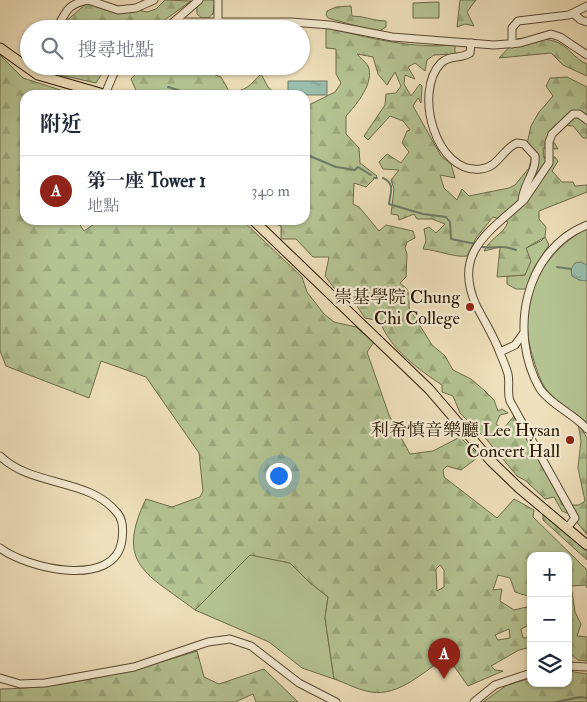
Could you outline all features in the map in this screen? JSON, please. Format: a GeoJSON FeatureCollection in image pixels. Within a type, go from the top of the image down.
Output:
{"type":"FeatureCollection","features":[{"type":"Feature","properties":{"kind":"main road"},"geometry":{"type":"LineString","coordinates":[[0,48],[20,62]]}},
{"type":"Feature","properties":{"kind":"main road"},"geometry":{"type":"LineString","coordinates":[[41,75],[50,80],[87,90]]}},
{"type":"Feature","properties":{"kind":"main road"},"geometry":{"type":"LineString","coordinates":[[258,225],[403,364],[461,431],[587,545]]}},
{"type":"Feature","properties":{"kind":"street"},"geometry":{"type":"LineString","coordinates":[[61,20],[71,2],[88,0],[118,10],[136,8],[142,3],[154,0]]}},
{"type":"Feature","properties":{"kind":"street"},"geometry":{"type":"LineString","coordinates":[[218,0],[218,20]]}},
{"type":"Feature","properties":{"kind":"street"},"geometry":{"type":"LineString","coordinates":[[197,2],[194,13],[201,20]]}},
{"type":"Feature","properties":{"kind":"street"},"geometry":{"type":"LineString","coordinates":[[175,20],[197,2]]}},
{"type":"Feature","properties":{"kind":"street"},"geometry":{"type":"LineString","coordinates":[[512,44],[512,28],[518,21],[574,14],[587,6]]}},
{"type":"Feature","properties":{"kind":"street"},"geometry":{"type":"LineString","coordinates":[[574,14],[587,22]]}},
{"type":"Feature","properties":{"kind":"street"},"geometry":{"type":"LineString","coordinates":[[310,24],[330,25],[364,33],[471,43],[512,44],[551,34],[560,36],[587,55]]}},
{"type":"Feature","properties":{"kind":"street"},"geometry":{"type":"LineString","coordinates":[[471,43],[470,54],[446,59],[438,68],[428,93],[429,113],[448,155],[464,169],[480,170],[490,167],[497,163],[514,144],[524,144],[535,158],[522,202]]}},
{"type":"Feature","properties":{"kind":"street"},"geometry":{"type":"LineString","coordinates":[[108,90],[114,75]]}},
{"type":"Feature","properties":{"kind":"street"},"geometry":{"type":"LineString","coordinates":[[567,528],[575,518],[510,401],[508,376],[500,352],[473,298],[468,278],[468,265],[477,246],[522,202],[549,163],[549,142],[553,134],[573,114],[579,114],[587,120]]}},
{"type":"Feature","properties":{"kind":"street"},"geometry":{"type":"LineString","coordinates":[[587,225],[557,244],[538,268],[527,298],[523,334],[526,350],[542,391],[587,428]]}},
{"type":"Feature","properties":{"kind":"street"},"geometry":{"type":"LineString","coordinates":[[500,352],[515,345],[523,334]]}},
{"type":"Feature","properties":{"kind":"street"},"geometry":{"type":"LineString","coordinates":[[515,345],[521,346],[526,350]]}},
{"type":"Feature","properties":{"kind":"street"},"geometry":{"type":"LineString","coordinates":[[0,456],[31,475],[81,489],[103,499],[120,516],[122,533],[116,555],[105,565],[94,570],[67,570],[36,563],[19,558],[0,548]]}},
{"type":"Feature","properties":{"kind":"street"},"geometry":{"type":"LineString","coordinates":[[0,678],[20,684],[45,683],[134,667],[208,642],[230,639],[251,646],[299,683],[322,697],[336,702]]}},
{"type":"Feature","properties":{"kind":"street"},"geometry":{"type":"LineString","coordinates":[[572,666],[587,666]]}},
{"type":"Feature","properties":{"kind":"street"},"geometry":{"type":"LineString","coordinates":[[474,702],[496,686],[527,674]]}},
{"type":"Feature","properties":{"kind":"green space"},"geometry":{"type":"Polygon","coordinates":[[[165,0],[191,1],[165,20],[67,20],[86,4],[93,3],[104,9],[124,7],[147,12],[156,9],[165,0]]]}},
{"type":"Feature","properties":{"kind":"green space"},"geometry":{"type":"Polygon","coordinates":[[[202,0],[215,0],[213,14],[208,18],[202,18],[197,14],[197,6],[202,0]]]}},
{"type":"Feature","properties":{"kind":"green space"},"geometry":{"type":"Polygon","coordinates":[[[460,0],[476,0],[467,12],[474,26],[465,24],[457,27],[460,0]]]}},
{"type":"Feature","properties":{"kind":"green space"},"geometry":{"type":"Polygon","coordinates":[[[439,2],[439,18],[413,18],[413,3],[439,2]]]}},
{"type":"Feature","properties":{"kind":"green space"},"geometry":{"type":"Polygon","coordinates":[[[351,6],[352,16],[386,21],[386,27],[378,32],[328,18],[326,15],[327,11],[336,7],[351,6]]]}},
{"type":"Feature","properties":{"kind":"green space"},"geometry":{"type":"Polygon","coordinates":[[[326,27],[373,39],[406,44],[455,45],[455,54],[434,55],[427,60],[425,71],[415,63],[408,67],[415,79],[405,75],[404,84],[411,96],[420,84],[422,86],[421,103],[418,98],[413,106],[441,156],[451,164],[455,178],[440,175],[444,188],[457,200],[462,189],[469,196],[509,188],[515,185],[529,168],[532,156],[527,144],[531,126],[539,112],[553,96],[546,86],[550,78],[567,77],[587,87],[587,138],[583,138],[573,126],[555,125],[549,134],[558,149],[543,148],[544,158],[555,157],[558,161],[552,171],[562,182],[573,182],[575,186],[587,185],[587,192],[539,211],[539,219],[546,227],[545,237],[526,248],[531,261],[525,275],[497,277],[500,247],[484,251],[508,222],[493,217],[476,238],[467,256],[463,256],[423,249],[426,241],[424,229],[429,227],[436,233],[445,224],[432,219],[417,219],[414,214],[399,220],[398,215],[391,214],[394,189],[391,180],[399,170],[383,169],[379,162],[387,154],[401,163],[409,152],[402,143],[407,131],[410,130],[403,121],[390,116],[368,140],[364,136],[385,105],[386,94],[396,93],[401,86],[395,72],[387,85],[378,74],[373,57],[357,54],[366,63],[370,72],[364,92],[346,116],[346,134],[359,148],[360,163],[377,176],[366,187],[354,183],[353,204],[359,207],[379,231],[386,225],[413,231],[415,238],[407,242],[405,248],[407,254],[406,277],[400,283],[407,289],[409,308],[432,345],[445,356],[453,370],[471,379],[485,391],[494,400],[498,411],[502,409],[508,413],[500,415],[496,424],[503,429],[514,416],[553,482],[562,505],[579,505],[585,501],[578,468],[581,441],[578,423],[587,438],[587,535],[571,515],[562,511],[554,497],[545,499],[526,481],[517,476],[487,440],[460,413],[453,396],[442,392],[442,385],[406,358],[390,340],[380,321],[365,318],[351,297],[334,288],[325,276],[329,257],[313,257],[296,239],[281,239],[281,226],[278,225],[310,225],[310,104],[335,92],[341,83],[336,74],[336,49],[326,48],[326,27]]]}},
{"type":"Feature","properties":{"kind":"green space"},"geometry":{"type":"Polygon","coordinates":[[[533,37],[559,43],[587,64],[587,76],[563,65],[551,53],[499,58],[517,39],[533,37]]]}},
{"type":"Feature","properties":{"kind":"green space"},"geometry":{"type":"Polygon","coordinates":[[[0,55],[23,78],[60,90],[20,90],[20,225],[80,225],[84,231],[93,225],[247,225],[302,277],[307,292],[324,314],[334,322],[356,327],[374,342],[367,352],[389,415],[410,454],[433,451],[460,437],[476,453],[477,458],[461,470],[447,466],[443,470],[444,477],[497,518],[514,499],[534,510],[533,517],[569,552],[527,552],[527,596],[515,592],[510,578],[498,575],[493,590],[502,589],[500,601],[514,610],[527,607],[527,626],[521,629],[523,638],[527,638],[527,648],[519,650],[491,666],[495,670],[503,671],[468,686],[447,656],[402,686],[392,690],[371,692],[334,679],[325,618],[328,597],[290,563],[250,555],[195,610],[163,587],[141,566],[135,554],[134,539],[137,521],[146,499],[172,507],[200,497],[203,491],[199,453],[146,377],[101,361],[89,398],[6,366],[0,351],[0,55]],[[440,565],[436,569],[437,591],[444,587],[444,570],[440,565]],[[509,629],[495,635],[498,640],[510,638],[509,629]]]}},
{"type":"Feature","properties":{"kind":"green space"},"geometry":{"type":"Polygon","coordinates":[[[60,75],[101,75],[96,83],[60,75]]]}},
{"type":"Feature","properties":{"kind":"green space"},"geometry":{"type":"Polygon","coordinates":[[[135,75],[216,75],[221,77],[228,90],[136,90],[131,79],[135,75]]]}},
{"type":"Feature","properties":{"kind":"green space"},"geometry":{"type":"Polygon","coordinates":[[[260,75],[271,90],[242,90],[260,75]]]}},
{"type":"Feature","properties":{"kind":"green space"},"geometry":{"type":"Polygon","coordinates":[[[587,228],[587,423],[550,394],[544,386],[534,361],[527,321],[529,302],[543,268],[555,253],[587,228]]]}},
{"type":"Feature","properties":{"kind":"green space"},"geometry":{"type":"Polygon","coordinates":[[[545,237],[549,245],[535,266],[526,289],[516,289],[507,284],[507,276],[525,275],[526,248],[545,237]]]}},
{"type":"Feature","properties":{"kind":"green space"},"geometry":{"type":"Polygon","coordinates":[[[543,514],[587,551],[587,560],[543,520],[543,514]]]}},
{"type":"Feature","properties":{"kind":"green space"},"geometry":{"type":"Polygon","coordinates":[[[250,554],[290,563],[328,597],[325,618],[334,679],[302,668],[269,642],[195,610],[250,554]]]}},
{"type":"Feature","properties":{"kind":"green space"},"geometry":{"type":"Polygon","coordinates":[[[572,555],[587,570],[587,588],[586,585],[572,586],[572,555]]]}},
{"type":"Feature","properties":{"kind":"green space"},"geometry":{"type":"Polygon","coordinates":[[[572,592],[575,612],[581,624],[577,636],[587,637],[587,661],[578,660],[572,655],[572,592]]]}},
{"type":"Feature","properties":{"kind":"green space"},"geometry":{"type":"Polygon","coordinates":[[[197,651],[204,677],[219,684],[264,669],[298,702],[256,702],[253,694],[235,702],[0,702],[0,689],[75,682],[124,672],[197,651]]]}},
{"type":"Feature","properties":{"kind":"green space"},"geometry":{"type":"Polygon","coordinates":[[[572,672],[587,674],[587,702],[483,702],[507,685],[527,679],[527,687],[572,687],[572,672]]]}},
{"type":"Feature","properties":{"kind":"water"},"geometry":{"type":"Polygon","coordinates":[[[288,81],[327,81],[327,95],[310,95],[310,90],[288,90],[288,81]]]}},
{"type":"Feature","properties":{"kind":"water"},"geometry":{"type":"Polygon","coordinates":[[[581,262],[587,265],[587,281],[579,280],[572,276],[571,269],[575,263],[581,262]]]}},
{"type":"Feature","properties":{"kind":"waterway"},"geometry":{"type":"LineString","coordinates":[[168,87],[178,90]]}},
{"type":"Feature","properties":{"kind":"waterway"},"geometry":{"type":"LineString","coordinates":[[310,156],[336,167],[355,170],[358,167],[371,175]]}},
{"type":"Feature","properties":{"kind":"waterway"},"geometry":{"type":"LineString","coordinates":[[383,178],[391,186],[389,204],[423,214],[446,217],[450,222],[451,239],[476,244]]}},
{"type":"Feature","properties":{"kind":"waterway"},"geometry":{"type":"LineString","coordinates":[[482,247],[507,247],[516,250]]}},
{"type":"Feature","properties":{"kind":"waterway"},"geometry":{"type":"LineString","coordinates":[[557,267],[571,269]]}},
{"type":"Feature","properties":{"kind":"waterway"},"geometry":{"type":"LineString","coordinates":[[556,702],[580,697],[587,698]]}},
{"type":"Feature","properties":{"kind":"place","name":"崇基學院 Chung Chi College"},"geometry":{"type":"Point","coordinates":[470,307]}},
{"type":"Feature","properties":{"kind":"place","name":"利希慎音樂廳 Lee Hysan Concert Hall"},"geometry":{"type":"Point","coordinates":[570,440]}},
{"type":"Feature","properties":{"kind":"place","name":"第一座 Tower 1"},"geometry":{"type":"Point","coordinates":[444,679]}}]}
